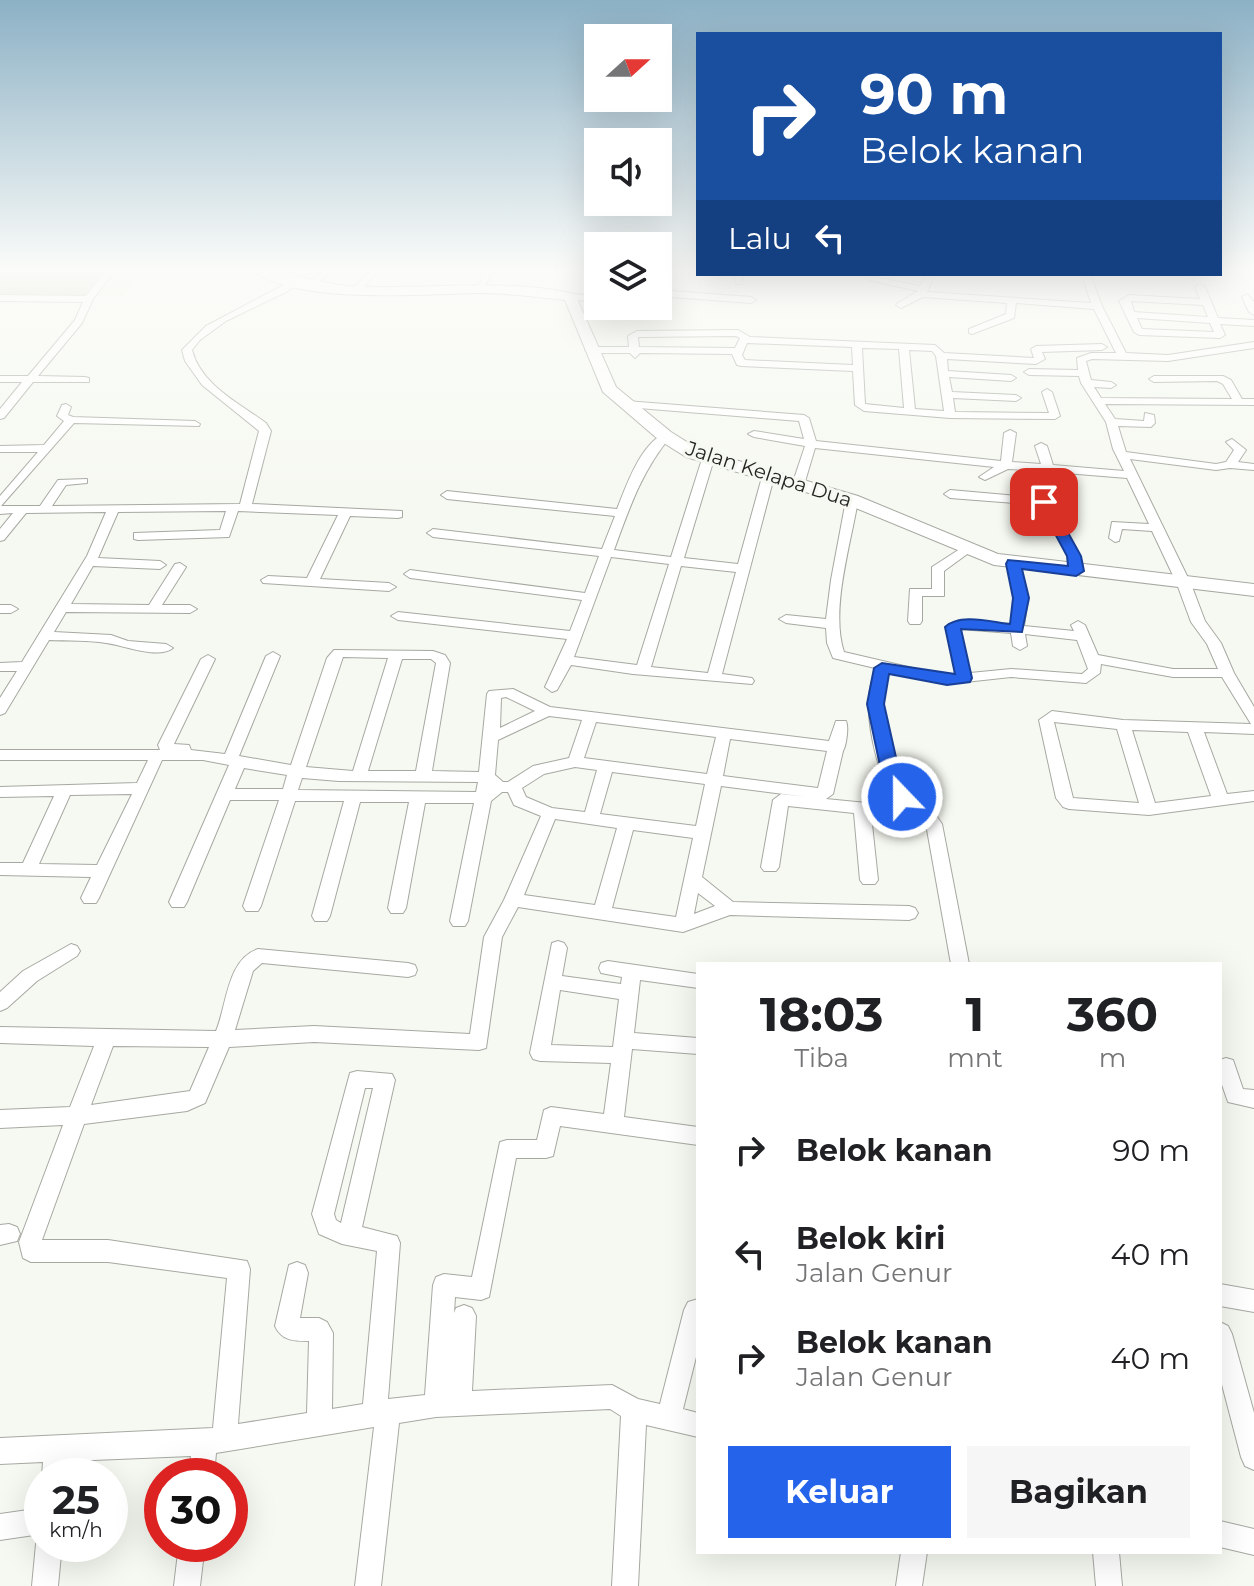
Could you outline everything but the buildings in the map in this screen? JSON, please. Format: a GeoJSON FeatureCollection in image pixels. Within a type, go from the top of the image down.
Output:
{"type":"FeatureCollection","features":[{"type":"Feature","properties":{"kind":"main road","name":"Jalan Kelapa Dua"},"geometry":{"type":"LineString","coordinates":[[588,344],[609,389],[665,436],[708,459],[852,500],[966,549],[1013,564],[1254,590]]}},
{"type":"Feature","properties":{"kind":"street"},"geometry":{"type":"LineString","coordinates":[[0,416],[59,344]]}},
{"type":"Feature","properties":{"kind":"street"},"geometry":{"type":"LineString","coordinates":[[138,536],[225,534],[239,507],[265,431],[262,425],[233,406],[197,372],[187,350],[192,344]]}},
{"type":"Feature","properties":{"kind":"street"},"geometry":{"type":"LineString","coordinates":[[634,344],[635,353]]}},
{"type":"Feature","properties":{"kind":"street"},"geometry":{"type":"LineString","coordinates":[[737,353],[743,344]]}},
{"type":"Feature","properties":{"kind":"street"},"geometry":{"type":"LineString","coordinates":[[857,344],[861,407],[950,415],[1055,416],[1047,392]]}},
{"type":"Feature","properties":{"kind":"street"},"geometry":{"type":"LineString","coordinates":[[873,344],[935,348],[941,356],[950,415]]}},
{"type":"Feature","properties":{"kind":"street"},"geometry":{"type":"LineString","coordinates":[[1116,344],[1119,349]]}},
{"type":"Feature","properties":{"kind":"street"},"geometry":{"type":"LineString","coordinates":[[941,356],[1036,361],[1040,359],[1036,349],[1082,346],[1168,358],[1254,345]]}},
{"type":"Feature","properties":{"kind":"street"},"geometry":{"type":"LineString","coordinates":[[904,346],[910,413]]}},
{"type":"Feature","properties":{"kind":"street"},"geometry":{"type":"LineString","coordinates":[[1119,349],[1081,360],[1085,378],[1111,422],[1122,455],[1184,584],[1198,622],[1214,643],[1254,720]]}},
{"type":"Feature","properties":{"kind":"street"},"geometry":{"type":"LineString","coordinates":[[591,352],[737,353]]}},
{"type":"Feature","properties":{"kind":"street"},"geometry":{"type":"LineString","coordinates":[[737,353],[741,363],[860,368]]}},
{"type":"Feature","properties":{"kind":"street"},"geometry":{"type":"LineString","coordinates":[[1007,360],[1021,417]]}},
{"type":"Feature","properties":{"kind":"street"},"geometry":{"type":"LineString","coordinates":[[1029,372],[1085,378],[1111,385]]}},
{"type":"Feature","properties":{"kind":"street"},"geometry":{"type":"LineString","coordinates":[[943,374],[1011,378]]}},
{"type":"Feature","properties":{"kind":"street"},"geometry":{"type":"LineString","coordinates":[[1174,402],[1151,375],[1219,378],[1227,382],[1239,402]]}},
{"type":"Feature","properties":{"kind":"street"},"geometry":{"type":"LineString","coordinates":[[0,379],[85,380]]}},
{"type":"Feature","properties":{"kind":"street"},"geometry":{"type":"LineString","coordinates":[[947,395],[1016,398]]}},
{"type":"Feature","properties":{"kind":"street"},"geometry":{"type":"LineString","coordinates":[[1097,401],[1254,402]]}},
{"type":"Feature","properties":{"kind":"street"},"geometry":{"type":"LineString","coordinates":[[626,404],[804,418],[811,444],[798,485]]}},
{"type":"Feature","properties":{"kind":"street"},"geometry":{"type":"LineString","coordinates":[[66,407],[62,416],[71,420],[195,424]]}},
{"type":"Feature","properties":{"kind":"street"},"geometry":{"type":"LineString","coordinates":[[1111,422],[1147,425],[1150,423],[1149,415]]}},
{"type":"Feature","properties":{"kind":"street"},"geometry":{"type":"LineString","coordinates":[[0,503],[71,420]]}},
{"type":"Feature","properties":{"kind":"street"},"geometry":{"type":"LineString","coordinates":[[1006,465],[1010,433]]}},
{"type":"Feature","properties":{"kind":"street"},"geometry":{"type":"LineString","coordinates":[[754,434],[811,444],[1133,475]]}},
{"type":"Feature","properties":{"kind":"street"},"geometry":{"type":"LineString","coordinates":[[552,687],[566,660],[622,513],[653,448],[665,436]]}},
{"type":"Feature","properties":{"kind":"street"},"geometry":{"type":"LineString","coordinates":[[1230,465],[1240,450],[1232,442]]}},
{"type":"Feature","properties":{"kind":"street"},"geometry":{"type":"LineString","coordinates":[[1041,446],[1048,468],[1044,502],[1074,556],[1076,571]]}},
{"type":"Feature","properties":{"kind":"street"},"geometry":{"type":"LineString","coordinates":[[0,449],[47,448]]}},
{"type":"Feature","properties":{"kind":"street"},"geometry":{"type":"LineString","coordinates":[[1122,455],[1216,467],[1254,467]]}},
{"type":"Feature","properties":{"kind":"street"},"geometry":{"type":"LineString","coordinates":[[639,670],[643,668],[708,459]]}},
{"type":"Feature","properties":{"kind":"street"},"geometry":{"type":"LineString","coordinates":[[985,477],[1006,465]]}},
{"type":"Feature","properties":{"kind":"street"},"geometry":{"type":"LineString","coordinates":[[714,676],[768,477]]}},
{"type":"Feature","properties":{"kind":"street"},"geometry":{"type":"LineString","coordinates":[[41,509],[62,482],[83,481]]}},
{"type":"Feature","properties":{"kind":"street"},"geometry":{"type":"LineString","coordinates":[[41,509],[50,489]]}},
{"type":"Feature","properties":{"kind":"street"},"geometry":{"type":"LineString","coordinates":[[950,494],[1044,502]]}},
{"type":"Feature","properties":{"kind":"street"},"geometry":{"type":"LineString","coordinates":[[447,495],[622,513]]}},
{"type":"Feature","properties":{"kind":"street"},"geometry":{"type":"LineString","coordinates":[[852,500],[831,624],[833,647],[838,655],[882,668],[947,680],[1011,673],[1086,679],[1095,670],[1079,630],[955,625],[964,678]]}},
{"type":"Feature","properties":{"kind":"street"},"geometry":{"type":"LineString","coordinates":[[0,510],[239,507],[398,514]]}},
{"type":"Feature","properties":{"kind":"street"},"geometry":{"type":"LineString","coordinates":[[0,710],[90,562],[114,508]]}},
{"type":"Feature","properties":{"kind":"street"},"geometry":{"type":"LineString","coordinates":[[0,537],[22,510]]}},
{"type":"Feature","properties":{"kind":"street"},"geometry":{"type":"LineString","coordinates":[[312,582],[346,512]]}},
{"type":"Feature","properties":{"kind":"street"},"geometry":{"type":"LineString","coordinates":[[1115,538],[1116,525],[1157,528]]}},
{"type":"Feature","properties":{"kind":"street"},"geometry":{"type":"LineString","coordinates":[[433,533],[744,569]]}},
{"type":"Feature","properties":{"kind":"street"},"geometry":{"type":"LineString","coordinates":[[915,621],[915,592],[939,593],[937,570],[966,549]]}},
{"type":"Feature","properties":{"kind":"street"},"geometry":{"type":"LineString","coordinates":[[90,562],[160,565]]}},
{"type":"Feature","properties":{"kind":"street"},"geometry":{"type":"LineString","coordinates":[[1013,564],[1021,598],[1017,629],[1020,646]]}},
{"type":"Feature","properties":{"kind":"street"},"geometry":{"type":"LineString","coordinates":[[153,609],[180,567]]}},
{"type":"Feature","properties":{"kind":"street"},"geometry":{"type":"LineString","coordinates":[[410,574],[589,597]]}},
{"type":"Feature","properties":{"kind":"street"},"geometry":{"type":"LineString","coordinates":[[268,580],[389,587]]}},
{"type":"Feature","properties":{"kind":"street"},"geometry":{"type":"LineString","coordinates":[[60,608],[190,609]]}},
{"type":"Feature","properties":{"kind":"street"},"geometry":{"type":"LineString","coordinates":[[398,616],[574,636]]}},
{"type":"Feature","properties":{"kind":"street"},"geometry":{"type":"LineString","coordinates":[[786,619],[831,624]]}},
{"type":"Feature","properties":{"kind":"street"},"geometry":{"type":"LineString","coordinates":[[45,636],[111,639],[126,645],[166,648]]}},
{"type":"Feature","properties":{"kind":"street"},"geometry":{"type":"LineString","coordinates":[[252,906],[334,658],[346,651],[433,655],[443,663],[423,776]]}},
{"type":"Feature","properties":{"kind":"street"},"geometry":{"type":"LineString","coordinates":[[359,776],[396,654]]}},
{"type":"Feature","properties":{"kind":"street"},"geometry":{"type":"LineString","coordinates":[[178,902],[224,794],[234,757],[273,656]]}},
{"type":"Feature","properties":{"kind":"street"},"geometry":{"type":"LineString","coordinates":[[1092,658],[1173,673],[1227,673]]}},
{"type":"Feature","properties":{"kind":"street"},"geometry":{"type":"LineString","coordinates":[[208,659],[166,745],[167,749],[234,757],[298,772],[423,776],[500,784],[520,801],[550,813],[703,833]]}},
{"type":"Feature","properties":{"kind":"street"},"geometry":{"type":"LineString","coordinates":[[566,660],[747,681]]}},
{"type":"Feature","properties":{"kind":"street"},"geometry":{"type":"LineString","coordinates":[[0,667],[26,666]]}},
{"type":"Feature","properties":{"kind":"street"},"geometry":{"type":"LineString","coordinates":[[882,668],[875,704],[893,785],[902,797],[930,815],[934,824],[960,962]]}},
{"type":"Feature","properties":{"kind":"street"},"geometry":{"type":"LineString","coordinates":[[500,784],[493,737],[494,694],[500,691],[547,711],[838,747]]}},
{"type":"Feature","properties":{"kind":"street"},"geometry":{"type":"LineString","coordinates":[[493,737],[547,711]]}},
{"type":"Feature","properties":{"kind":"street"},"geometry":{"type":"LineString","coordinates":[[575,762],[591,716]]}},
{"type":"Feature","properties":{"kind":"street"},"geometry":{"type":"LineString","coordinates":[[1254,729],[1123,725],[1048,717],[1046,720],[1064,798],[1072,804],[1149,809],[1254,796]]}},
{"type":"Feature","properties":{"kind":"street"},"geometry":{"type":"LineString","coordinates":[[459,921],[484,798],[500,784],[539,770],[575,762],[825,794],[841,724]]}},
{"type":"Feature","properties":{"kind":"street"},"geometry":{"type":"LineString","coordinates":[[1123,725],[1149,809]]}},
{"type":"Feature","properties":{"kind":"street"},"geometry":{"type":"LineString","coordinates":[[1195,729],[1220,798]]}},
{"type":"Feature","properties":{"kind":"street"},"geometry":{"type":"LineString","coordinates":[[683,925],[724,733]]}},
{"type":"Feature","properties":{"kind":"street"},"geometry":{"type":"LineString","coordinates":[[0,755],[234,757]]}},
{"type":"Feature","properties":{"kind":"street"},"geometry":{"type":"LineString","coordinates":[[90,898],[155,762]]}},
{"type":"Feature","properties":{"kind":"street"},"geometry":{"type":"LineString","coordinates":[[591,818],[606,766]]}},
{"type":"Feature","properties":{"kind":"street"},"geometry":{"type":"LineString","coordinates":[[0,792],[143,788]]}},
{"type":"Feature","properties":{"kind":"street"},"geometry":{"type":"LineString","coordinates":[[28,870],[65,789]]}},
{"type":"Feature","properties":{"kind":"street"},"geometry":{"type":"LineString","coordinates":[[224,794],[484,798]]}},
{"type":"Feature","properties":{"kind":"street"},"geometry":{"type":"LineString","coordinates":[[397,908],[418,797]]}},
{"type":"Feature","properties":{"kind":"street"},"geometry":{"type":"LineString","coordinates":[[321,916],[353,798]]}},
{"type":"Feature","properties":{"kind":"street"},"geometry":{"type":"LineString","coordinates":[[770,867],[781,800],[887,811],[919,808]]}},
{"type":"Feature","properties":{"kind":"street"},"geometry":{"type":"LineString","coordinates":[[862,808],[869,880]]}},
{"type":"Feature","properties":{"kind":"street"},"geometry":{"type":"LineString","coordinates":[[0,1035],[222,1039],[314,1034],[479,1042],[493,937],[513,900],[550,813]]}},
{"type":"Feature","properties":{"kind":"street"},"geometry":{"type":"LineString","coordinates":[[601,914],[627,823]]}},
{"type":"Feature","properties":{"kind":"street"},"geometry":{"type":"LineString","coordinates":[[0,869],[103,871]]}},
{"type":"Feature","properties":{"kind":"street"},"geometry":{"type":"LineString","coordinates":[[692,879],[729,908]]}},
{"type":"Feature","properties":{"kind":"street"},"geometry":{"type":"LineString","coordinates":[[513,900],[683,925],[729,908],[909,913]]}},
{"type":"Feature","properties":{"kind":"street"},"geometry":{"type":"LineString","coordinates":[[558,948],[540,1053],[696,1046]]}},
{"type":"Feature","properties":{"kind":"street"},"geometry":{"type":"LineString","coordinates":[[0,1003],[30,976],[71,951]]}},
{"type":"Feature","properties":{"kind":"street"},"geometry":{"type":"LineString","coordinates":[[0,1119],[77,1116],[187,1102],[198,1097],[222,1039],[245,967],[258,956],[408,970]]}},
{"type":"Feature","properties":{"kind":"street"},"geometry":{"type":"LineString","coordinates":[[608,968],[696,981]]}},
{"type":"Feature","properties":{"kind":"street"},"geometry":{"type":"LineString","coordinates":[[613,1124],[632,971]]}},
{"type":"Feature","properties":{"kind":"street"},"geometry":{"type":"LineString","coordinates":[[553,982],[629,993]]}},
{"type":"Feature","properties":{"kind":"street"},"geometry":{"type":"LineString","coordinates":[[106,1039],[30,1242],[31,1251],[108,1251],[239,1269],[214,1442],[208,1458]]}},
{"type":"Feature","properties":{"kind":"street"},"geometry":{"type":"LineString","coordinates":[[1226,1066],[1235,1096],[1254,1099]]}},
{"type":"Feature","properties":{"kind":"street"},"geometry":{"type":"LineString","coordinates":[[349,1235],[385,1080],[357,1079],[323,1214],[327,1227],[349,1235],[389,1243],[381,1413],[368,1586]]}},
{"type":"Feature","properties":{"kind":"street"},"geometry":{"type":"LineString","coordinates":[[448,1405],[444,1285],[481,1289],[507,1149],[546,1149],[551,1116],[696,1136]]}},
{"type":"Feature","properties":{"kind":"street"},"geometry":{"type":"LineString","coordinates":[[297,1273],[287,1326],[291,1329],[319,1330],[321,1333],[319,1425]]}},
{"type":"Feature","properties":{"kind":"street"},"geometry":{"type":"LineString","coordinates":[[1222,1295],[1254,1301]]}},
{"type":"Feature","properties":{"kind":"street"},"geometry":{"type":"LineString","coordinates":[[668,1420],[696,1310]]}},
{"type":"Feature","properties":{"kind":"street"},"geometry":{"type":"LineString","coordinates":[[448,1405],[464,1316]]}},
{"type":"Feature","properties":{"kind":"street"},"geometry":{"type":"LineString","coordinates":[[1222,1341],[1254,1457]]}},
{"type":"Feature","properties":{"kind":"street"},"geometry":{"type":"LineString","coordinates":[[0,1451],[214,1442],[381,1413],[448,1405],[612,1397],[634,1410],[696,1425]]}},
{"type":"Feature","properties":{"kind":"street"},"geometry":{"type":"LineString","coordinates":[[625,1586],[634,1410]]}},
{"type":"Feature","properties":{"kind":"street"},"geometry":{"type":"LineString","coordinates":[[56,1458],[57,1449]]}},
{"type":"Feature","properties":{"kind":"street"},"geometry":{"type":"LineString","coordinates":[[0,1527],[24,1524]]}},
{"type":"Feature","properties":{"kind":"street"},"geometry":{"type":"LineString","coordinates":[[1222,1534],[1254,1542]]}},
{"type":"Feature","properties":{"kind":"street"},"geometry":{"type":"LineString","coordinates":[[909,1586],[914,1554]]}},
{"type":"Feature","properties":{"kind":"street"},"geometry":{"type":"LineString","coordinates":[[1106,1554],[1109,1586]]}},
{"type":"Feature","properties":{"kind":"street"},"geometry":{"type":"LineString","coordinates":[[45,1586],[47,1562]]}},
{"type":"Feature","properties":{"kind":"street"},"geometry":{"type":"LineString","coordinates":[[187,1586],[190,1562]]}},
{"type":"Feature","properties":{"kind":"route"},"geometry":{"type":"LineString","coordinates":[[902,797],[893,785],[875,704],[882,668],[947,680],[964,678],[953,627],[959,624],[1017,629],[1021,598],[1013,564],[1076,571],[1074,556],[1044,502]]}}]}
